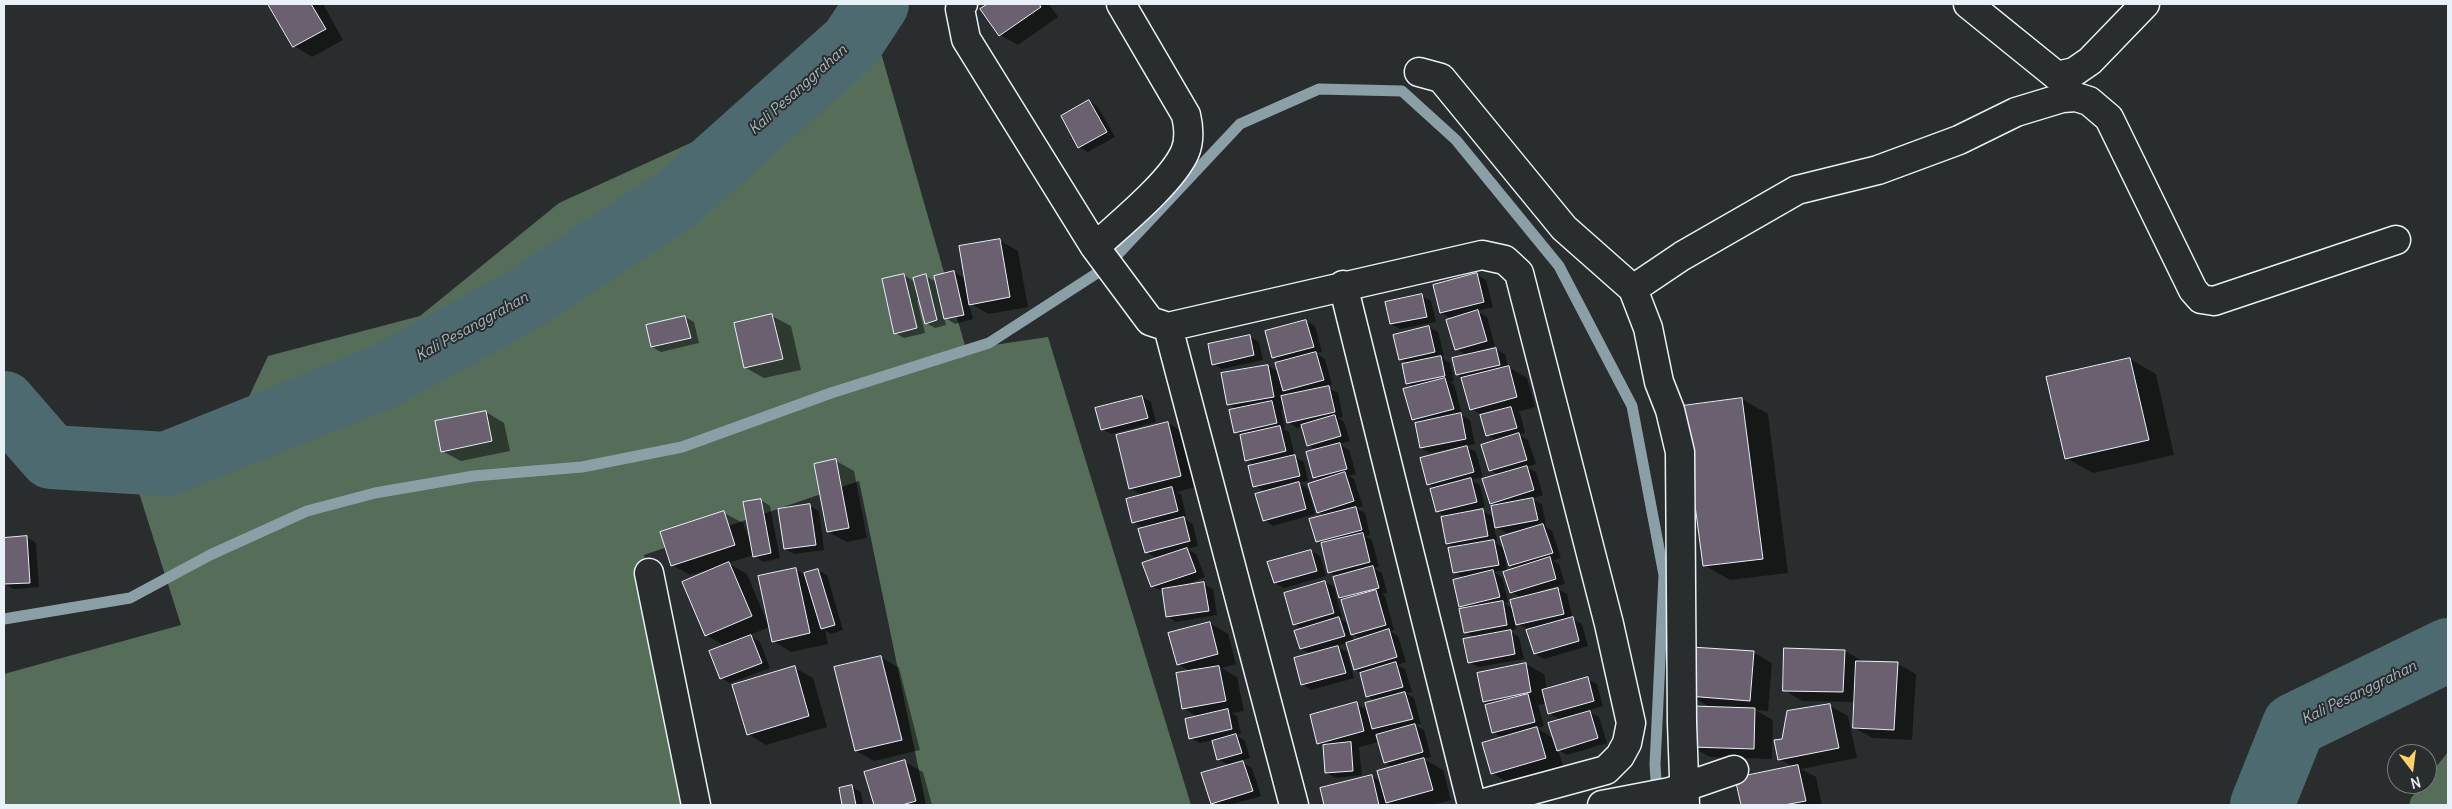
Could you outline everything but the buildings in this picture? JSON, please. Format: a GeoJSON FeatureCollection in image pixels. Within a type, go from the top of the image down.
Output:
{"type":"FeatureCollection","features":[{"type":"Feature","properties":{"kind":"street"},"geometry":{"type":"LineString","coordinates":[[963,4],[960,9],[966,39],[1099,251],[1159,324],[1294,805]]}},
{"type":"Feature","properties":{"kind":"street"},"geometry":{"type":"LineString","coordinates":[[1099,251],[1168,177],[1185,152],[1190,130],[1186,115],[1121,4]]}},
{"type":"Feature","properties":{"kind":"street"},"geometry":{"type":"LineString","coordinates":[[1968,4],[2057,76],[2074,72],[2090,62],[2145,4]]}},
{"type":"Feature","properties":{"kind":"street"},"geometry":{"type":"LineString","coordinates":[[1419,72],[1441,78],[1564,228],[1633,289],[1648,328],[1659,382],[1670,410],[1680,452],[1679,794]]}},
{"type":"Feature","properties":{"kind":"street"},"geometry":{"type":"LineString","coordinates":[[1633,289],[1682,256],[1797,190],[1878,170],[1959,140],[2016,112],[2062,98],[2076,97],[2089,101],[2109,118],[2193,290],[2200,299],[2214,301],[2396,240]]}},
{"type":"Feature","properties":{"kind":"street"},"geometry":{"type":"LineString","coordinates":[[1159,324],[1482,255],[1505,260],[1518,273],[1610,624],[1630,723],[1627,743],[1620,756],[1606,770],[1477,805]]}},
{"type":"Feature","properties":{"kind":"street"},"geometry":{"type":"LineString","coordinates":[[1343,285],[1472,805]]}},
{"type":"Feature","properties":{"kind":"street"},"geometry":{"type":"LineString","coordinates":[[650,573],[696,805]]}},
{"type":"Feature","properties":{"kind":"street"},"geometry":{"type":"LineString","coordinates":[[1602,805],[1636,798],[1679,794],[1734,770]]}},
{"type":"Feature","properties":{"kind":"green space"},"geometry":{"type":"Polygon","coordinates":[[[861,4],[867,4],[966,349],[1048,337],[1191,805],[926,805],[859,481],[644,555],[707,805],[4,805],[4,674],[181,625],[132,471],[227,444],[268,356],[420,316],[559,203],[732,124],[861,4]]]}},
{"type":"Feature","properties":{"kind":"green space"},"geometry":{"type":"Polygon","coordinates":[[[2448,752],[2448,805],[2409,805],[2414,794],[2437,794],[2437,766],[2448,752]]]}},
{"type":"Feature","properties":{"kind":"waterway","name":"Kali Pesanggrahan"},"geometry":{"type":"LineString","coordinates":[[4,403],[51,457],[166,464],[385,376],[521,301],[674,201],[852,42],[877,4]]}},
{"type":"Feature","properties":{"kind":"waterway"},"geometry":{"type":"LineString","coordinates":[[4,619],[130,598],[210,555],[307,511],[375,493],[474,476],[582,467],[682,447],[831,393],[989,343],[1105,268],[1240,124],[1319,89],[1402,91],[1456,140],[1559,266],[1632,406],[1664,575],[1655,765],[1657,795]]}},
{"type":"Feature","properties":{"kind":"waterway","name":"Kali Pesanggrahan"},"geometry":{"type":"LineString","coordinates":[[2262,805],[2294,725],[2448,650]]}}]}
